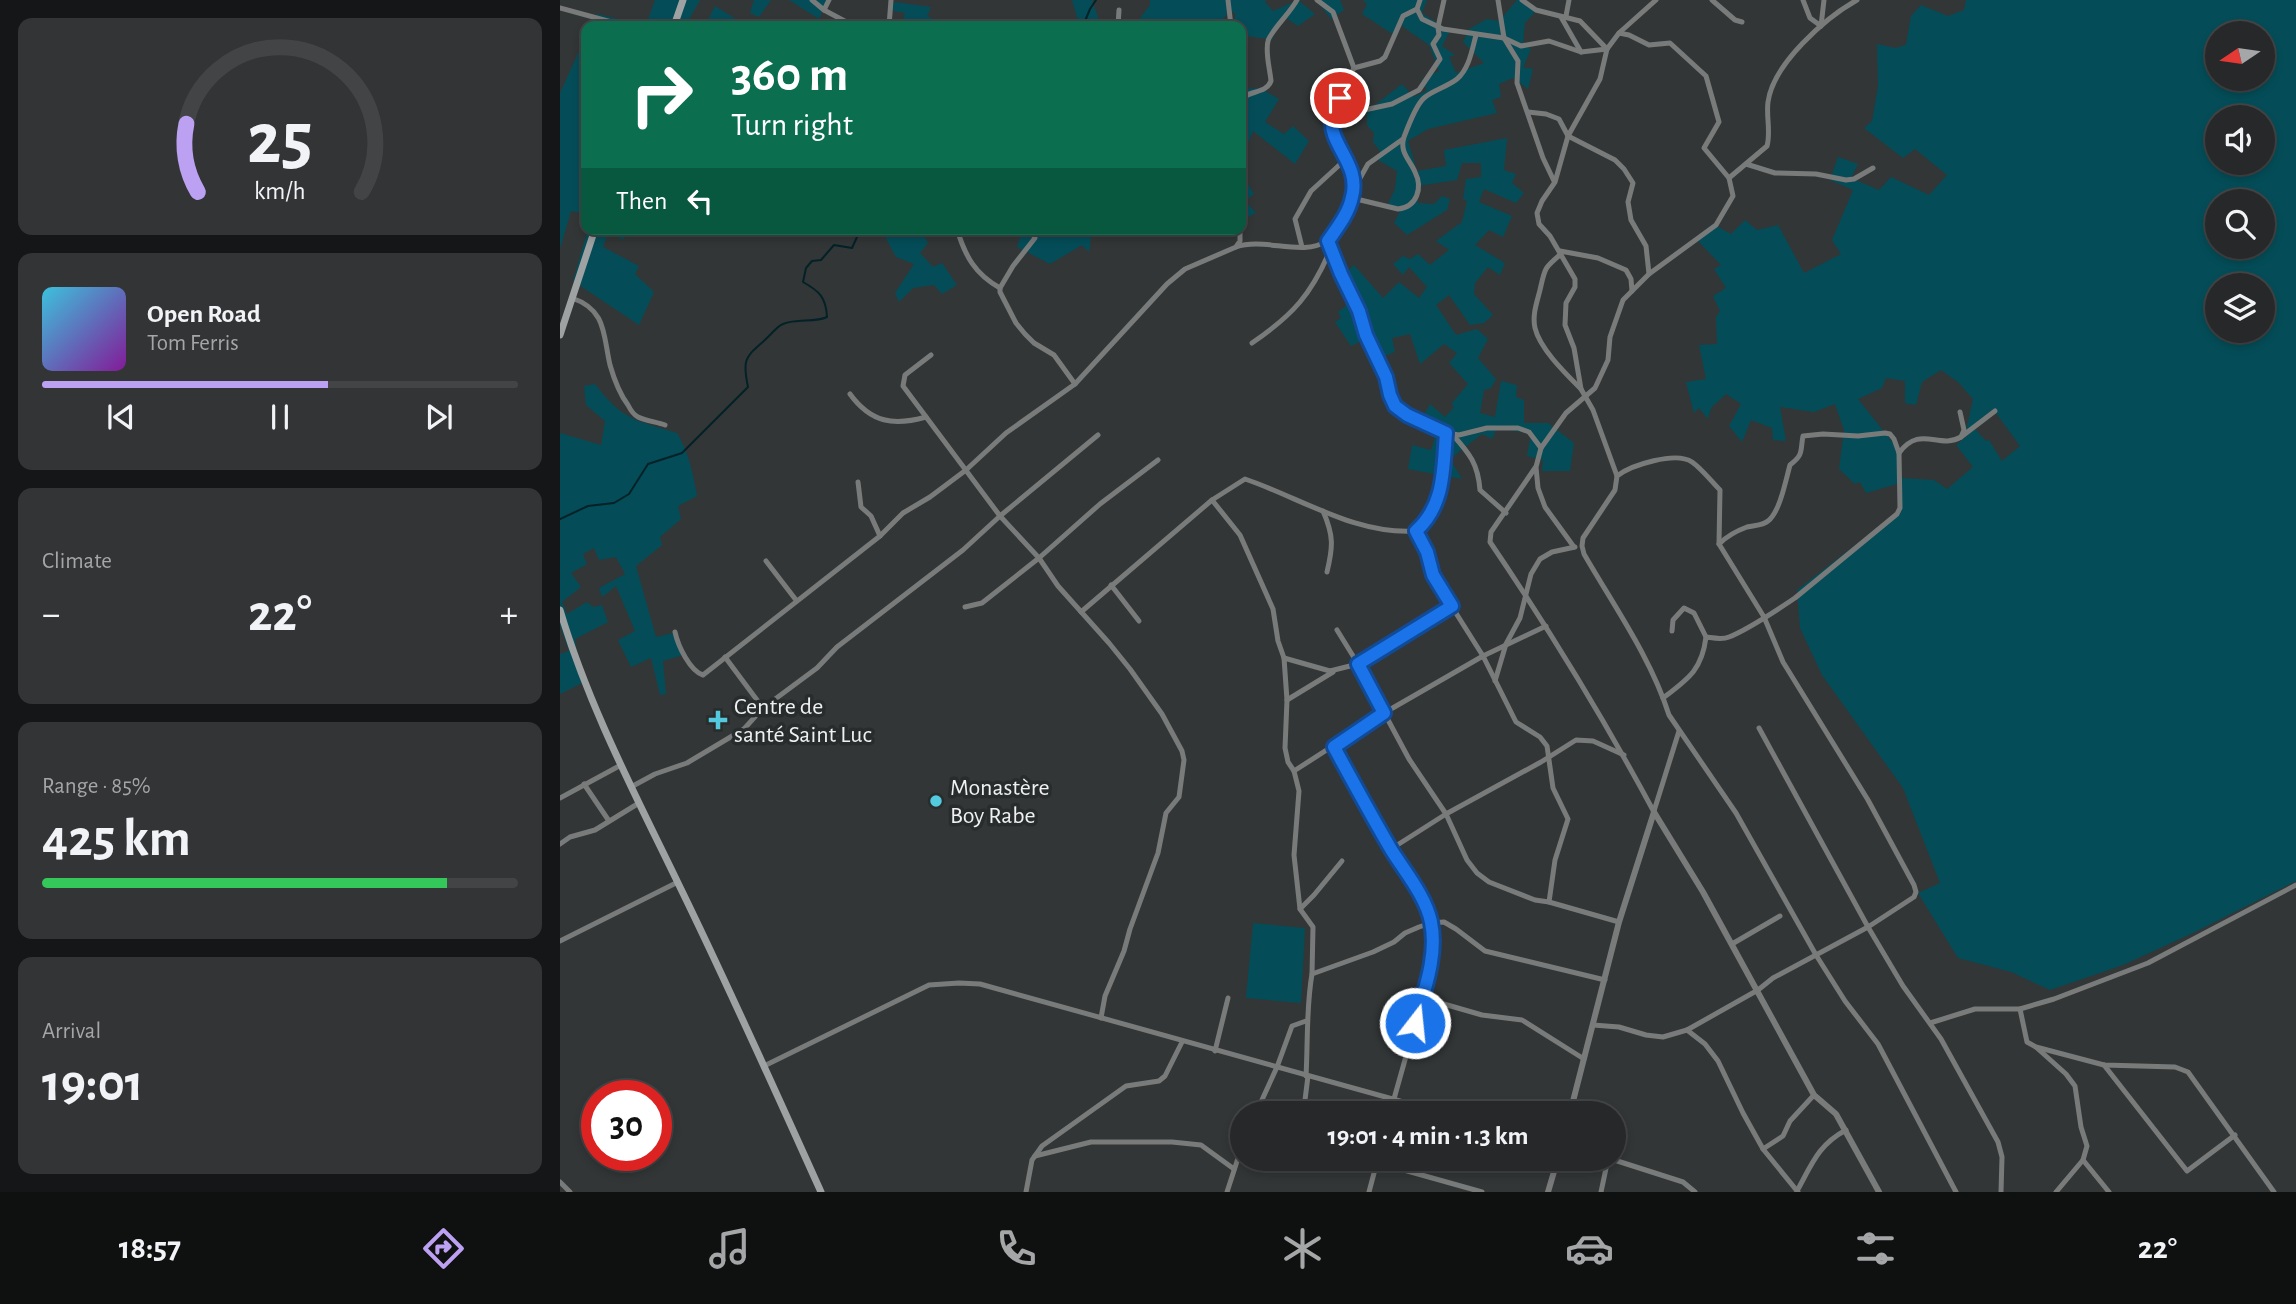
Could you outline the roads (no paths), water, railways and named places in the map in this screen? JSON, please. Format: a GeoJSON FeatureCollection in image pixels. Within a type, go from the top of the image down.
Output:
{"type":"FeatureCollection","features":[{"type":"Feature","properties":{"kind":"main road"},"geometry":{"type":"LineString","coordinates":[[676,21],[683,0]]}},
{"type":"Feature","properties":{"kind":"main road"},"geometry":{"type":"LineString","coordinates":[[560,335],[594,235]]}},
{"type":"Feature","properties":{"kind":"main road"},"geometry":{"type":"LineString","coordinates":[[560,610],[575,658],[621,765],[821,1192]]}},
{"type":"Feature","properties":{"kind":"street"},"geometry":{"type":"LineString","coordinates":[[812,0],[845,21]]}},
{"type":"Feature","properties":{"kind":"street"},"geometry":{"type":"LineString","coordinates":[[824,10],[829,0]]}},
{"type":"Feature","properties":{"kind":"street"},"geometry":{"type":"LineString","coordinates":[[889,21],[891,0]]}},
{"type":"Feature","properties":{"kind":"street"},"geometry":{"type":"LineString","coordinates":[[1228,0],[1230,21]]}},
{"type":"Feature","properties":{"kind":"street"},"geometry":{"type":"LineString","coordinates":[[1246,95],[1269,86],[1270,34],[1285,19],[1297,0]]}},
{"type":"Feature","properties":{"kind":"street"},"geometry":{"type":"LineString","coordinates":[[1317,0],[1333,12],[1354,68]]}},
{"type":"Feature","properties":{"kind":"street"},"geometry":{"type":"LineString","coordinates":[[1420,0],[1417,9],[1422,19],[1438,27],[1476,35],[1504,37],[1521,46],[1549,41],[1580,52],[1607,49]]}},
{"type":"Feature","properties":{"kind":"street"},"geometry":{"type":"LineString","coordinates":[[1332,117],[1392,103],[1419,90],[1440,59],[1433,44],[1439,34],[1444,0]]}},
{"type":"Feature","properties":{"kind":"street"},"geometry":{"type":"LineString","coordinates":[[1499,0],[1504,37],[1518,61],[1517,83],[1543,158],[1555,183]]}},
{"type":"Feature","properties":{"kind":"street"},"geometry":{"type":"LineString","coordinates":[[1522,0],[1536,10],[1580,21],[1607,49]]}},
{"type":"Feature","properties":{"kind":"street"},"geometry":{"type":"LineString","coordinates":[[1569,0],[1563,16],[1580,52]]}},
{"type":"Feature","properties":{"kind":"street"},"geometry":{"type":"LineString","coordinates":[[1581,389],[1574,348],[1564,326],[1566,303],[1576,283],[1560,252],[1539,224],[1537,213],[1555,183],[1568,136],[1600,79],[1607,49],[1619,33],[1656,0]]}},
{"type":"Feature","properties":{"kind":"street"},"geometry":{"type":"LineString","coordinates":[[1712,0],[1735,20],[1742,22]]}},
{"type":"Feature","properties":{"kind":"street"},"geometry":{"type":"LineString","coordinates":[[1803,0],[1810,18],[1821,26]]}},
{"type":"Feature","properties":{"kind":"street"},"geometry":{"type":"LineString","coordinates":[[1821,26],[1824,0]]}},
{"type":"Feature","properties":{"kind":"street"},"geometry":{"type":"LineString","coordinates":[[1729,178],[1767,146],[1771,88],[1800,47],[1821,26],[1857,0]]}},
{"type":"Feature","properties":{"kind":"street"},"geometry":{"type":"LineString","coordinates":[[560,8],[608,21]]}},
{"type":"Feature","properties":{"kind":"street"},"geometry":{"type":"LineString","coordinates":[[675,632],[681,649],[700,676],[880,536],[903,513],[930,497],[1006,433],[1075,384],[1167,284],[1185,269],[1236,247],[1257,243],[1302,247],[1328,241],[1340,225],[1353,190],[1348,158],[1336,140],[1332,117],[1354,68],[1385,57],[1403,16],[1417,9]]}},
{"type":"Feature","properties":{"kind":"street"},"geometry":{"type":"LineString","coordinates":[[1118,21],[1119,10]]}},
{"type":"Feature","properties":{"kind":"street"},"geometry":{"type":"LineString","coordinates":[[1619,33],[1649,45],[1670,43],[1706,76],[1719,122],[1704,148],[1729,178],[1732,196],[1716,225],[1649,274],[1623,300],[1610,337],[1608,360],[1595,388],[1566,413],[1541,448],[1536,467],[1491,533],[1490,542],[1546,626],[1624,755],[1758,990],[1814,1095],[1836,1115],[1879,1192]]}},
{"type":"Feature","properties":{"kind":"street"},"geometry":{"type":"LineString","coordinates":[[1352,198],[1398,209],[1404,209],[1414,202],[1418,194],[1418,184],[1416,173],[1404,152],[1404,139],[1423,99],[1457,80],[1465,69],[1476,35]]}},
{"type":"Feature","properties":{"kind":"street"},"geometry":{"type":"LineString","coordinates":[[1528,112],[1559,119],[1568,136],[1615,160],[1625,169],[1633,183],[1628,202],[1631,220],[1646,246],[1649,274]]}},
{"type":"Feature","properties":{"kind":"street"},"geometry":{"type":"LineString","coordinates":[[1353,190],[1368,164],[1404,139]]}},
{"type":"Feature","properties":{"kind":"street"},"geometry":{"type":"LineString","coordinates":[[1302,247],[1295,219],[1311,191],[1348,158]]}},
{"type":"Feature","properties":{"kind":"street"},"geometry":{"type":"LineString","coordinates":[[1746,164],[1775,173],[1816,174],[1846,180],[1854,180],[1873,168]]}},
{"type":"Feature","properties":{"kind":"street"},"geometry":{"type":"LineString","coordinates":[[959,235],[965,255],[990,282],[1000,288]]}},
{"type":"Feature","properties":{"kind":"street"},"geometry":{"type":"LineString","coordinates":[[1033,235],[1035,238],[1013,266],[1000,292],[1025,334],[1054,355],[1075,384]]}},
{"type":"Feature","properties":{"kind":"street"},"geometry":{"type":"LineString","coordinates":[[1236,247],[1240,235]]}},
{"type":"Feature","properties":{"kind":"street"},"geometry":{"type":"LineString","coordinates":[[1328,241],[1386,377],[1395,406],[1407,415],[1459,435],[1487,428],[1518,428],[1529,432],[1541,448]]}},
{"type":"Feature","properties":{"kind":"street"},"geometry":{"type":"LineString","coordinates":[[1252,343],[1281,323],[1303,300],[1320,274],[1332,247]]}},
{"type":"Feature","properties":{"kind":"street"},"geometry":{"type":"LineString","coordinates":[[1560,252],[1598,258],[1626,270],[1631,279],[1632,291]]}},
{"type":"Feature","properties":{"kind":"street"},"geometry":{"type":"LineString","coordinates":[[1560,252],[1545,267],[1535,310],[1535,328],[1555,360],[1581,389],[1593,410],[1617,476],[1615,489],[1588,527],[1582,546],[1584,554],[1647,663],[1669,715],[1736,813],[1845,1001],[1878,1044],[1956,1192]]}},
{"type":"Feature","properties":{"kind":"street"},"geometry":{"type":"LineString","coordinates":[[572,298],[583,301],[603,323],[612,374],[621,396],[637,417],[665,425]]}},
{"type":"Feature","properties":{"kind":"street"},"geometry":{"type":"LineString","coordinates":[[930,355],[905,375],[903,386],[1000,516],[1110,643],[1162,714],[1178,741],[1184,760],[1179,797],[1166,813],[1158,853],[1134,917],[1125,951],[1105,996],[1101,1018]]}},
{"type":"Feature","properties":{"kind":"street"},"geometry":{"type":"LineString","coordinates":[[850,394],[867,412],[890,422],[901,423],[926,417]]}},
{"type":"Feature","properties":{"kind":"street"},"geometry":{"type":"LineString","coordinates":[[1899,453],[1904,446],[1922,437],[1955,440],[1994,411]]}},
{"type":"Feature","properties":{"kind":"street"},"geometry":{"type":"LineString","coordinates":[[1961,412],[1964,430],[1961,437]]}},
{"type":"Feature","properties":{"kind":"street"},"geometry":{"type":"LineString","coordinates":[[1449,433],[1468,451],[1478,470],[1480,490],[1506,513]]}},
{"type":"Feature","properties":{"kind":"street"},"geometry":{"type":"LineString","coordinates":[[1081,612],[1212,500],[1245,479],[1374,530],[1416,531],[1427,521],[1436,506],[1449,433]]}},
{"type":"Feature","properties":{"kind":"street"},"geometry":{"type":"LineString","coordinates":[[1706,637],[1730,637],[1795,598],[1898,514],[1899,453],[1894,439],[1885,433],[1803,436],[1802,453],[1799,459],[1790,465],[1781,497],[1772,516],[1759,525],[1730,534],[1719,544]]}},
{"type":"Feature","properties":{"kind":"street"},"geometry":{"type":"LineString","coordinates":[[631,787],[703,754],[744,729],[763,708],[963,550],[1098,435]]}},
{"type":"Feature","properties":{"kind":"street"},"geometry":{"type":"LineString","coordinates":[[1593,1025],[1619,1027],[1663,1037],[1687,1030],[1758,990],[1773,978],[1868,927],[1914,897],[1916,892],[1868,800],[1783,662],[1764,617],[1719,544],[1720,490],[1693,463],[1685,459],[1653,460],[1628,468],[1617,476]]}},
{"type":"Feature","properties":{"kind":"street"},"geometry":{"type":"LineString","coordinates":[[965,607],[982,603],[1039,558],[1100,504],[1158,460]]}},
{"type":"Feature","properties":{"kind":"street"},"geometry":{"type":"LineString","coordinates":[[1536,467],[1538,488],[1545,507],[1574,547]]}},
{"type":"Feature","properties":{"kind":"street"},"geometry":{"type":"LineString","coordinates":[[858,482],[861,508],[871,516],[880,536]]}},
{"type":"Feature","properties":{"kind":"street"},"geometry":{"type":"LineString","coordinates":[[1212,500],[1240,535],[1253,560],[1273,609],[1278,641],[1284,658],[1287,700],[1285,748],[1299,791],[1294,855],[1300,909],[1313,927],[1312,974],[1306,1021],[1308,1044],[1305,1101]]}},
{"type":"Feature","properties":{"kind":"street"},"geometry":{"type":"LineString","coordinates":[[1323,512],[1333,547],[1328,572]]}},
{"type":"Feature","properties":{"kind":"street"},"geometry":{"type":"LineString","coordinates":[[1416,531],[1427,552],[1433,575],[1483,656],[1516,722],[1541,737],[1547,746],[1553,788],[1568,819],[1555,860],[1549,902]]}},
{"type":"Feature","properties":{"kind":"street"},"geometry":{"type":"LineString","coordinates":[[1495,681],[1506,645],[1520,618],[1531,574],[1540,559],[1552,552],[1582,546]]}},
{"type":"Feature","properties":{"kind":"street"},"geometry":{"type":"LineString","coordinates":[[766,561],[796,600]]}},
{"type":"Feature","properties":{"kind":"street"},"geometry":{"type":"LineString","coordinates":[[1111,585],[1139,621]]}},
{"type":"Feature","properties":{"kind":"street"},"geometry":{"type":"LineString","coordinates":[[1287,700],[1335,671],[1358,664],[1452,606]]}},
{"type":"Feature","properties":{"kind":"street"},"geometry":{"type":"LineString","coordinates":[[1663,698],[1692,676],[1704,654],[1706,637],[1694,613],[1689,609],[1684,608],[1678,612],[1673,620],[1672,631]]}},
{"type":"Feature","properties":{"kind":"street"},"geometry":{"type":"LineString","coordinates":[[1294,771],[1384,713],[1483,656],[1546,626]]}},
{"type":"Feature","properties":{"kind":"street"},"geometry":{"type":"LineString","coordinates":[[1337,630],[1409,759],[1446,814],[1467,860],[1477,873],[1504,889],[1535,900],[1619,922]]}},
{"type":"Feature","properties":{"kind":"street"},"geometry":{"type":"LineString","coordinates":[[725,657],[763,708]]}},
{"type":"Feature","properties":{"kind":"street"},"geometry":{"type":"LineString","coordinates":[[1284,658],[1335,671]]}},
{"type":"Feature","properties":{"kind":"street"},"geometry":{"type":"LineString","coordinates":[[1759,729],[1868,927],[1903,986],[1941,1039],[1998,1142],[2002,1157],[2001,1192]]}},
{"type":"Feature","properties":{"kind":"street"},"geometry":{"type":"LineString","coordinates":[[1573,1101],[1619,922],[1679,731]]}},
{"type":"Feature","properties":{"kind":"street"},"geometry":{"type":"LineString","coordinates":[[1391,849],[1446,814],[1576,740],[1586,739],[1624,755]]}},
{"type":"Feature","properties":{"kind":"street"},"geometry":{"type":"LineString","coordinates":[[1334,747],[1421,897],[1431,923],[1433,942],[1430,971],[1394,1100]]}},
{"type":"Feature","properties":{"kind":"street"},"geometry":{"type":"LineString","coordinates":[[560,798],[621,765]]}},
{"type":"Feature","properties":{"kind":"street"},"geometry":{"type":"LineString","coordinates":[[584,785],[609,821]]}},
{"type":"Feature","properties":{"kind":"street"},"geometry":{"type":"LineString","coordinates":[[560,844],[570,837],[590,832],[639,803]]}},
{"type":"Feature","properties":{"kind":"street"},"geometry":{"type":"LineString","coordinates":[[1300,909],[1342,861]]}},
{"type":"Feature","properties":{"kind":"street"},"geometry":{"type":"LineString","coordinates":[[560,941],[678,882]]}},
{"type":"Feature","properties":{"kind":"street"},"geometry":{"type":"LineString","coordinates":[[1930,1023],[1975,1009],[2020,1009],[2054,999],[2148,963],[2296,885]]}},
{"type":"Feature","properties":{"kind":"street"},"geometry":{"type":"LineString","coordinates":[[1732,944],[1780,916]]}},
{"type":"Feature","properties":{"kind":"street"},"geometry":{"type":"LineString","coordinates":[[1312,974],[1373,952],[1394,942],[1405,933],[1431,923],[1444,922],[1485,951],[1605,980]]}},
{"type":"Feature","properties":{"kind":"street"},"geometry":{"type":"LineString","coordinates":[[764,1066],[921,989],[940,983],[980,984],[1398,1101]]}},
{"type":"Feature","properties":{"kind":"street"},"geometry":{"type":"LineString","coordinates":[[1215,1051],[1228,998]]}},
{"type":"Feature","properties":{"kind":"street"},"geometry":{"type":"LineString","coordinates":[[1423,998],[1482,1015],[1522,1020],[1584,1059]]}},
{"type":"Feature","properties":{"kind":"street"},"geometry":{"type":"LineString","coordinates":[[2020,1009],[2027,1042],[2066,1074],[2075,1086],[2081,1127],[2087,1146],[2083,1160],[2056,1192]]}},
{"type":"Feature","properties":{"kind":"street"},"geometry":{"type":"LineString","coordinates":[[1261,1101],[1292,1026],[1306,1021]]}},
{"type":"Feature","properties":{"kind":"street"},"geometry":{"type":"LineString","coordinates":[[1687,1030],[1705,1045],[1718,1061],[1763,1149],[1797,1192],[1816,1156],[1831,1138],[1846,1130]]}},
{"type":"Feature","properties":{"kind":"street"},"geometry":{"type":"LineString","coordinates":[[1026,1192],[1035,1156],[1042,1146],[1126,1086],[1159,1081],[1165,1076],[1182,1042]]}},
{"type":"Feature","properties":{"kind":"street"},"geometry":{"type":"LineString","coordinates":[[2036,1047],[2104,1065],[2175,1067],[2188,1072],[2274,1192]]}},
{"type":"Feature","properties":{"kind":"street"},"geometry":{"type":"LineString","coordinates":[[2104,1065],[2187,1171],[2235,1135]]}},
{"type":"Feature","properties":{"kind":"street"},"geometry":{"type":"LineString","coordinates":[[1763,1149],[1783,1136],[1790,1121],[1814,1095]]}},
{"type":"Feature","properties":{"kind":"street"},"geometry":{"type":"LineString","coordinates":[[1035,1156],[1091,1142],[1172,1142],[1201,1145],[1230,1166]]}},
{"type":"Feature","properties":{"kind":"street"},"geometry":{"type":"LineString","coordinates":[[2083,1160],[2109,1192]]}},
{"type":"Feature","properties":{"kind":"street"},"geometry":{"type":"LineString","coordinates":[[1626,1165],[1683,1182],[1695,1192]]}},
{"type":"Feature","properties":{"kind":"street"},"geometry":{"type":"LineString","coordinates":[[1227,1192],[1233,1171]]}},
{"type":"Feature","properties":{"kind":"street"},"geometry":{"type":"LineString","coordinates":[[1369,1192],[1374,1171]]}},
{"type":"Feature","properties":{"kind":"street"},"geometry":{"type":"LineString","coordinates":[[1411,1171],[1482,1192]]}},
{"type":"Feature","properties":{"kind":"street"},"geometry":{"type":"LineString","coordinates":[[1548,1192],[1554,1171]]}},
{"type":"Feature","properties":{"kind":"street"},"geometry":{"type":"LineString","coordinates":[[1601,1192],[1605,1171]]}},
{"type":"Feature","properties":{"kind":"street"},"geometry":{"type":"LineString","coordinates":[[560,1182],[569,1192]]}},
{"type":"Feature","properties":{"kind":"waterway"},"geometry":{"type":"LineString","coordinates":[[1085,21],[1096,0]]}},
{"type":"Feature","properties":{"kind":"waterway"},"geometry":{"type":"LineString","coordinates":[[560,519],[588,506],[614,503],[629,494],[648,464],[682,453],[748,387],[745,368],[748,357],[776,329],[788,322],[827,317],[821,295],[803,282],[806,268],[812,261],[821,260],[834,245],[852,248],[857,235]]}},
{"type":"Feature","properties":{"kind":"place","name":"Centre de santé Saint Luc"},"geometry":{"type":"Point","coordinates":[718,720]}},
{"type":"Feature","properties":{"kind":"place","name":"Monastère Boy Rabe"},"geometry":{"type":"Point","coordinates":[936,801]}}]}
